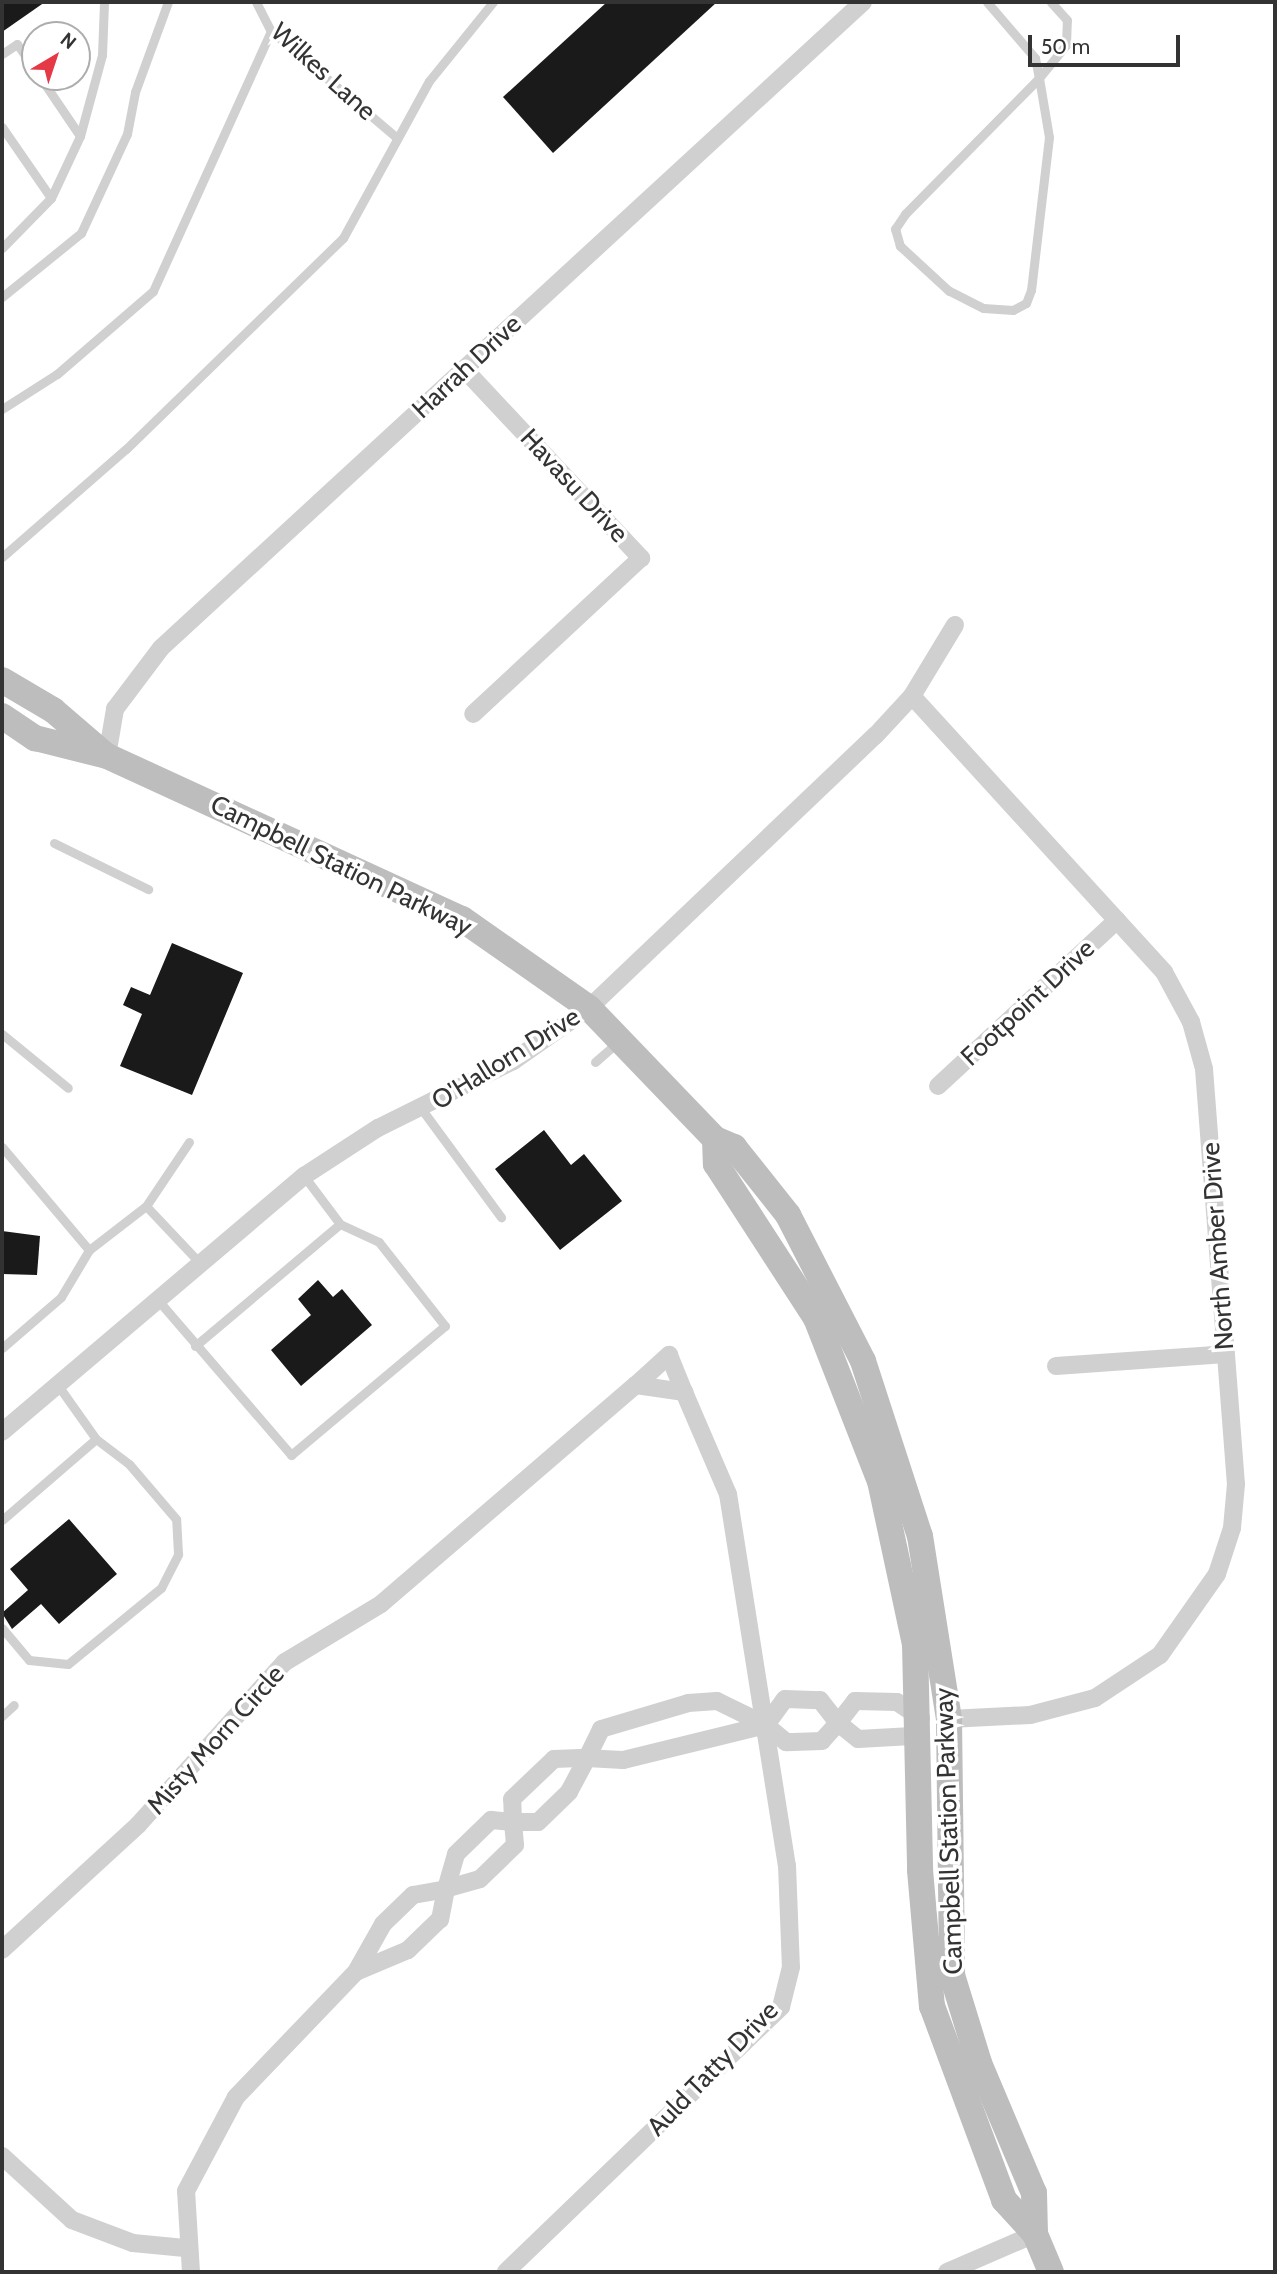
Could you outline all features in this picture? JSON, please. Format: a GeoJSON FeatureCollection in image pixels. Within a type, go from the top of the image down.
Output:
{"type":"FeatureCollection","features":[{"type":"Feature","properties":{"kind":"street","name":"Harrah Drive"},"geometry":{"type":"LineString","coordinates":[[107,756],[115,709],[143,666],[465,370],[722,126],[863,2]]}},
{"type":"Feature","properties":{"kind":"street","name":"Havasu Drive"},"geometry":{"type":"LineString","coordinates":[[465,370],[641,558],[473,713]]}},
{"type":"Feature","properties":{"kind":"street","name":"O'Hallorn Drive"},"geometry":{"type":"LineString","coordinates":[[2,1432],[198,1261],[304,1176],[378,1128],[423,1111],[513,1061],[589,1008],[912,696],[956,625]]}},
{"type":"Feature","properties":{"kind":"street","name":"Campbell Station Parkway"},"geometry":{"type":"LineString","coordinates":[[2,680],[53,710],[107,756]]}},
{"type":"Feature","properties":{"kind":"street","name":"North Amber Drive"},"geometry":{"type":"LineString","coordinates":[[912,696],[1164,972],[1191,1022],[1204,1069],[1236,1484],[1232,1528],[1217,1573],[1189,1623],[1132,1678],[1095,1698],[1030,1715],[949,1719]]}},
{"type":"Feature","properties":{"kind":"street","name":"Campbell Station Parkway"},"geometry":{"type":"LineString","coordinates":[[2,716],[35,738],[107,756],[462,919],[589,1008],[715,1139],[734,1147],[788,1215],[863,1361],[920,1536],[949,1719],[952,1975],[979,2063],[1034,2193],[1035,2234]]}},
{"type":"Feature","properties":{"kind":"street","name":"Footpoint Drive"},"geometry":{"type":"LineString","coordinates":[[938,1086],[1118,920]]}},
{"type":"Feature","properties":{"kind":"street","name":"Campbell Station Parkway"},"geometry":{"type":"LineString","coordinates":[[715,1139],[716,1164],[816,1318],[861,1430],[900,1563],[921,1718],[920,1870],[932,2006],[1004,2200],[1035,2234],[1051,2272]]}},
{"type":"Feature","properties":{"kind":"street"},"geometry":{"type":"LineString","coordinates":[[1056,1366],[1226,1354]]}},
{"type":"Feature","properties":{"kind":"street","name":"Misty Morn Circle"},"geometry":{"type":"LineString","coordinates":[[2,1950],[138,1825],[285,1662],[381,1604],[669,1355],[728,1494],[766,1725]]}},
{"type":"Feature","properties":{"kind":"street"},"geometry":{"type":"LineString","coordinates":[[636,1385],[684,1392]]}},
{"type":"Feature","properties":{"kind":"street"},"geometry":{"type":"LineString","coordinates":[[191,2272],[186,2248],[186,2192],[236,2096],[356,1972],[383,1924],[413,1895],[480,1879],[515,1845],[512,1799],[554,1759],[623,1760],[766,1725],[785,1699],[820,1700],[838,1723],[858,1739],[912,1736],[921,1718]]}},
{"type":"Feature","properties":{"kind":"street"},"geometry":{"type":"LineString","coordinates":[[356,1972],[408,1950],[440,1919],[456,1854],[491,1820],[538,1822],[569,1792],[601,1729],[688,1703],[718,1701],[766,1725],[786,1742],[822,1741],[855,1701],[897,1702],[921,1718],[949,1719]]}},
{"type":"Feature","properties":{"kind":"street","name":"Auld Tatty Drive"},"geometry":{"type":"LineString","coordinates":[[506,2272],[781,2007],[791,1967],[787,1878],[766,1725]]}},
{"type":"Feature","properties":{"kind":"street"},"geometry":{"type":"LineString","coordinates":[[2,2156],[72,2220],[133,2243],[186,2248]]}},
{"type":"Feature","properties":{"kind":"street"},"geometry":{"type":"LineString","coordinates":[[947,2272],[1035,2234]]}},
{"type":"Feature","properties":{"kind":"lane"},"geometry":{"type":"LineString","coordinates":[[2,248],[51,198],[80,136],[102,55],[104,2]]}},
{"type":"Feature","properties":{"kind":"lane"},"geometry":{"type":"LineString","coordinates":[[2,297],[81,233],[127,134],[168,2]]}},
{"type":"Feature","properties":{"kind":"lane","name":"Wilkes Lane"},"geometry":{"type":"LineString","coordinates":[[256,2],[271,31],[396,137]]}},
{"type":"Feature","properties":{"kind":"lane"},"geometry":{"type":"LineString","coordinates":[[2,557],[312,271],[379,183],[396,137],[429,80],[493,2]]}},
{"type":"Feature","properties":{"kind":"lane"},"geometry":{"type":"LineString","coordinates":[[987,2],[1035,58],[1039,78],[1049,137],[1031,290],[1026,303],[1013,310],[983,308],[949,291],[900,246],[895,229],[1039,78],[1070,33],[1051,2]]}},
{"type":"Feature","properties":{"kind":"lane"},"geometry":{"type":"LineString","coordinates":[[2,409],[68,366],[153,291],[271,31]]}},
{"type":"Feature","properties":{"kind":"lane"},"geometry":{"type":"LineString","coordinates":[[2,54],[17,44],[21,50]]}},
{"type":"Feature","properties":{"kind":"lane"},"geometry":{"type":"LineString","coordinates":[[49,91],[80,136]]}},
{"type":"Feature","properties":{"kind":"lane"},"geometry":{"type":"LineString","coordinates":[[2,127],[51,198]]}},
{"type":"Feature","properties":{"kind":"lane"},"geometry":{"type":"LineString","coordinates":[[54,843],[148,889]]}},
{"type":"Feature","properties":{"kind":"lane"},"geometry":{"type":"LineString","coordinates":[[2,1034],[68,1088]]}},
{"type":"Feature","properties":{"kind":"lane"},"geometry":{"type":"LineString","coordinates":[[595,1062],[620,1040]]}},
{"type":"Feature","properties":{"kind":"lane"},"geometry":{"type":"LineString","coordinates":[[423,1111],[501,1217]]}},
{"type":"Feature","properties":{"kind":"lane"},"geometry":{"type":"LineString","coordinates":[[2,1348],[61,1297],[89,1250],[146,1206],[189,1142]]}},
{"type":"Feature","properties":{"kind":"lane"},"geometry":{"type":"LineString","coordinates":[[2,1147],[89,1250]]}},
{"type":"Feature","properties":{"kind":"lane"},"geometry":{"type":"LineString","coordinates":[[155,1298],[291,1455],[445,1326],[379,1242],[340,1224],[304,1176]]}},
{"type":"Feature","properties":{"kind":"lane"},"geometry":{"type":"LineString","coordinates":[[146,1206],[198,1261]]}},
{"type":"Feature","properties":{"kind":"lane"},"geometry":{"type":"LineString","coordinates":[[195,1346],[340,1224]]}},
{"type":"Feature","properties":{"kind":"lane"},"geometry":{"type":"LineString","coordinates":[[2,1628],[29,1660],[68,1664],[170,1576],[178,1555],[176,1520],[129,1464],[96,1439],[57,1384]]}},
{"type":"Feature","properties":{"kind":"lane"},"geometry":{"type":"LineString","coordinates":[[2,1520],[96,1439]]}},
{"type":"Feature","properties":{"kind":"lane"},"geometry":{"type":"LineString","coordinates":[[2,1716],[14,1705]]}},
{"type":"Feature","properties":{"kind":"building"},"geometry":{"type":"Polygon","coordinates":[[[2,2],[45,2],[2,32],[2,2]]]}},
{"type":"Feature","properties":{"kind":"building"},"geometry":{"type":"Polygon","coordinates":[[[607,2],[717,2],[553,153],[503,97],[607,2]]]}},
{"type":"Feature","properties":{"kind":"building"},"geometry":{"type":"Polygon","coordinates":[[[172,943],[243,973],[192,1095],[120,1066],[142,1014],[123,1005],[131,987],[150,995],[172,943]]]}},
{"type":"Feature","properties":{"kind":"building"},"geometry":{"type":"Polygon","coordinates":[[[544,1130],[571,1165],[584,1154],[622,1201],[560,1250],[495,1169],[544,1130]]]}},
{"type":"Feature","properties":{"kind":"building"},"geometry":{"type":"Polygon","coordinates":[[[2,1231],[40,1236],[37,1275],[2,1274],[2,1231]]]}},
{"type":"Feature","properties":{"kind":"building"},"geometry":{"type":"Polygon","coordinates":[[[318,1280],[333,1297],[342,1289],[372,1325],[301,1386],[271,1350],[311,1315],[298,1299],[318,1280]]]}},
{"type":"Feature","properties":{"kind":"building"},"geometry":{"type":"Polygon","coordinates":[[[69,1519],[117,1574],[59,1624],[41,1604],[12,1629],[2,1613],[28,1590],[10,1569],[69,1519]]]}}]}
